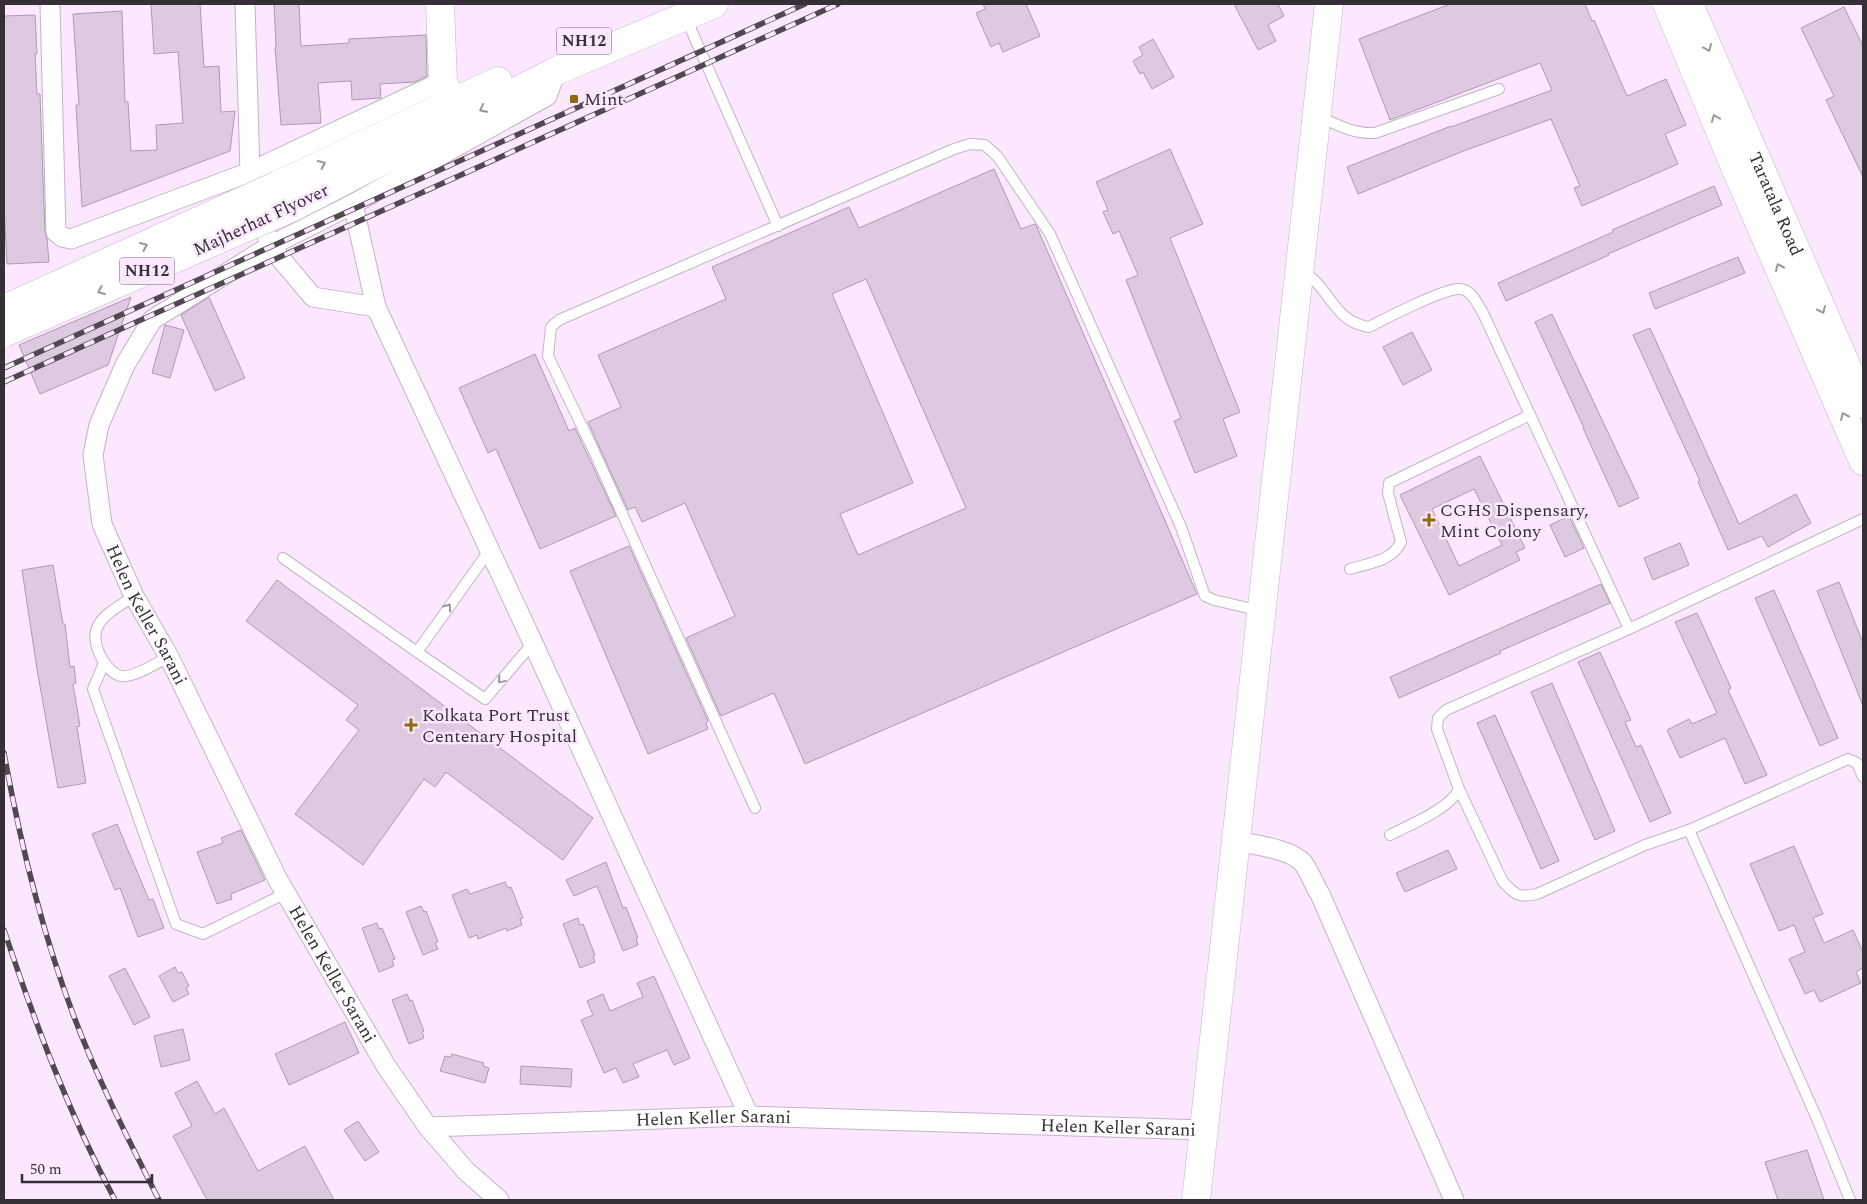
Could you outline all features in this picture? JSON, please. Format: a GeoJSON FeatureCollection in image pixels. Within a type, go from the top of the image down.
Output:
{"type":"FeatureCollection","features":[{"type":"Feature","properties":{"kind":"main road"},"geometry":{"type":"LineString","coordinates":[[440,4],[451,102]]}},
{"type":"Feature","properties":{"kind":"main road","name":"NH12"},"geometry":{"type":"LineString","coordinates":[[451,102],[562,50],[678,10],[714,4]]}},
{"type":"Feature","properties":{"kind":"main road"},"geometry":{"type":"LineString","coordinates":[[1196,1200],[1329,4]]}},
{"type":"Feature","properties":{"kind":"main road"},"geometry":{"type":"LineString","coordinates":[[1667,4],[1735,167],[1863,461]]}},
{"type":"Feature","properties":{"kind":"main road","name":"Taratala Road"},"geometry":{"type":"LineString","coordinates":[[1689,4],[1863,404]]}},
{"type":"Feature","properties":{"kind":"main road","name":"NH12"},"geometry":{"type":"LineString","coordinates":[[451,102],[556,70],[678,10]]}},
{"type":"Feature","properties":{"kind":"main road","name":"Majherhat Flyover"},"geometry":{"type":"LineString","coordinates":[[4,333],[284,197],[451,102]]}},
{"type":"Feature","properties":{"kind":"main road","name":"Majherhat Flyover"},"geometry":{"type":"LineString","coordinates":[[4,309],[284,197]]}},
{"type":"Feature","properties":{"kind":"street"},"geometry":{"type":"LineString","coordinates":[[50,4],[56,232],[62,238],[71,239],[250,172],[451,102]]}},
{"type":"Feature","properties":{"kind":"street"},"geometry":{"type":"LineString","coordinates":[[245,4],[250,172],[270,246],[313,297],[376,307]]}},
{"type":"Feature","properties":{"kind":"street","name":"Helen Keller Sarani"},"geometry":{"type":"LineString","coordinates":[[556,70],[547,96],[353,204],[270,246],[152,320],[125,365],[99,425],[93,455],[102,524],[134,596],[169,657],[277,878],[386,1066],[428,1127],[749,1116],[1205,1130]]}},
{"type":"Feature","properties":{"kind":"street"},"geometry":{"type":"LineString","coordinates":[[353,204],[376,307],[488,551],[533,643],[749,1116]]}},
{"type":"Feature","properties":{"kind":"street"},"geometry":{"type":"LineString","coordinates":[[1237,841],[1277,850],[1293,856],[1302,863],[1320,894],[1454,1200]]}},
{"type":"Feature","properties":{"kind":"street"},"geometry":{"type":"LineString","coordinates":[[428,1127],[466,1171],[498,1200]]}},
{"type":"Feature","properties":{"kind":"lane"},"geometry":{"type":"LineString","coordinates":[[678,10],[778,226]]}},
{"type":"Feature","properties":{"kind":"lane"},"geometry":{"type":"LineString","coordinates":[[1317,116],[1351,131],[1362,134],[1374,134],[1499,89]]}},
{"type":"Feature","properties":{"kind":"lane"},"geometry":{"type":"LineString","coordinates":[[755,808],[596,456],[548,356],[550,327],[559,320],[954,149],[970,144],[985,145],[998,157],[1050,234],[1180,527],[1205,596],[1237,607],[1262,611]]}},
{"type":"Feature","properties":{"kind":"lane"},"geometry":{"type":"LineString","coordinates":[[1300,270],[1315,281],[1346,318],[1356,325],[1369,327],[1443,293],[1459,289],[1471,294],[1483,313],[1629,629]]}},
{"type":"Feature","properties":{"kind":"lane"},"geometry":{"type":"LineString","coordinates":[[1350,569],[1390,556],[1397,550],[1401,542],[1388,493],[1389,483],[1530,415]]}},
{"type":"Feature","properties":{"kind":"lane"},"geometry":{"type":"LineString","coordinates":[[1863,518],[1629,629],[1446,710],[1438,718],[1437,729],[1459,789],[1503,882],[1513,892],[1524,897],[1537,894],[1645,845],[1689,830],[1848,758],[1857,763],[1863,777]]}},
{"type":"Feature","properties":{"kind":"lane"},"geometry":{"type":"LineString","coordinates":[[417,652],[488,551]]}},
{"type":"Feature","properties":{"kind":"lane"},"geometry":{"type":"LineString","coordinates":[[283,558],[485,699],[533,643]]}},
{"type":"Feature","properties":{"kind":"lane"},"geometry":{"type":"LineString","coordinates":[[134,596],[102,619],[95,633],[98,651],[104,663],[111,672],[121,676],[130,676],[169,657]]}},
{"type":"Feature","properties":{"kind":"lane"},"geometry":{"type":"LineString","coordinates":[[104,663],[93,689],[176,924],[203,934],[286,893]]}},
{"type":"Feature","properties":{"kind":"lane"},"geometry":{"type":"LineString","coordinates":[[1390,835],[1455,798],[1459,789]]}},
{"type":"Feature","properties":{"kind":"lane"},"geometry":{"type":"LineString","coordinates":[[1689,830],[1818,1121],[1850,1200]]}},
{"type":"Feature","properties":{"kind":"building"},"geometry":{"type":"Polygon","coordinates":[[[151,4],[200,4],[204,67],[219,66],[221,112],[235,111],[230,151],[82,207],[76,105],[79,105],[73,14],[122,11],[125,102],[128,102],[131,151],[157,150],[156,125],[183,123],[178,52],[154,54],[151,4]]]}},
{"type":"Feature","properties":{"kind":"building"},"geometry":{"type":"Polygon","coordinates":[[[274,4],[299,4],[301,46],[349,43],[349,39],[426,35],[427,76],[415,82],[380,84],[381,98],[352,100],[351,81],[318,83],[321,123],[281,125],[274,4]]]}},
{"type":"Feature","properties":{"kind":"building"},"geometry":{"type":"Polygon","coordinates":[[[983,4],[1026,4],[1040,36],[1003,52],[999,43],[991,47],[976,13],[985,9],[983,4]]]}},
{"type":"Feature","properties":{"kind":"building"},"geometry":{"type":"Polygon","coordinates":[[[1234,4],[1278,4],[1284,16],[1268,25],[1276,41],[1258,50],[1234,4]]]}},
{"type":"Feature","properties":{"kind":"building"},"geometry":{"type":"Polygon","coordinates":[[[1450,4],[1585,4],[1592,21],[1594,20],[1627,96],[1666,79],[1686,125],[1665,134],[1678,164],[1582,206],[1574,188],[1580,186],[1551,119],[1461,152],[1358,194],[1347,167],[1451,126],[1552,90],[1540,63],[1390,120],[1359,39],[1450,4]]]}},
{"type":"Feature","properties":{"kind":"building"},"geometry":{"type":"Polygon","coordinates":[[[1844,7],[1863,46],[1863,177],[1826,100],[1834,96],[1801,28],[1844,7]]]}},
{"type":"Feature","properties":{"kind":"building"},"geometry":{"type":"Polygon","coordinates":[[[35,15],[37,94],[40,94],[45,232],[49,262],[7,264],[4,207],[4,16],[35,15]]]}},
{"type":"Feature","properties":{"kind":"building"},"geometry":{"type":"Polygon","coordinates":[[[1153,39],[1174,77],[1152,89],[1143,72],[1140,74],[1133,61],[1143,55],[1139,47],[1153,39]]]}},
{"type":"Feature","properties":{"kind":"building"},"geometry":{"type":"Polygon","coordinates":[[[1170,149],[1203,224],[1170,238],[1240,412],[1223,419],[1237,456],[1195,473],[1174,421],[1181,418],[1126,280],[1138,275],[1119,231],[1113,234],[1103,212],[1108,210],[1096,182],[1170,149]]]}},
{"type":"Feature","properties":{"kind":"building"},"geometry":{"type":"Polygon","coordinates":[[[994,169],[1021,229],[1036,225],[1197,594],[805,764],[774,693],[721,716],[686,638],[735,616],[685,503],[642,522],[635,507],[628,510],[588,422],[621,407],[598,355],[726,299],[712,267],[849,207],[859,228],[994,169]],[[866,279],[832,294],[913,483],[840,514],[858,555],[966,508],[866,279]]]}},
{"type":"Feature","properties":{"kind":"building"},"geometry":{"type":"Polygon","coordinates":[[[1714,186],[1722,205],[1608,254],[1506,301],[1498,283],[1613,232],[1612,230],[1714,186]]]}},
{"type":"Feature","properties":{"kind":"building"},"geometry":{"type":"Polygon","coordinates":[[[1738,257],[1745,273],[1655,309],[1649,293],[1738,257]]]}},
{"type":"Feature","properties":{"kind":"building"},"geometry":{"type":"Polygon","coordinates":[[[131,297],[108,365],[40,394],[19,345],[131,297]]]}},
{"type":"Feature","properties":{"kind":"building"},"geometry":{"type":"Polygon","coordinates":[[[209,297],[245,378],[215,391],[181,315],[209,297]]]}},
{"type":"Feature","properties":{"kind":"building"},"geometry":{"type":"Polygon","coordinates":[[[1552,314],[1639,498],[1619,507],[1535,322],[1552,314]]]}},
{"type":"Feature","properties":{"kind":"building"},"geometry":{"type":"Polygon","coordinates":[[[165,325],[184,330],[170,378],[152,373],[165,325]]]}},
{"type":"Feature","properties":{"kind":"building"},"geometry":{"type":"Polygon","coordinates":[[[1650,328],[1739,524],[1796,494],[1811,523],[1768,547],[1762,536],[1728,550],[1698,482],[1700,481],[1633,335],[1650,328]]]}},
{"type":"Feature","properties":{"kind":"building"},"geometry":{"type":"Polygon","coordinates":[[[1412,332],[1432,370],[1403,385],[1383,347],[1412,332]]]}},
{"type":"Feature","properties":{"kind":"building"},"geometry":{"type":"Polygon","coordinates":[[[535,354],[569,431],[575,428],[616,516],[540,549],[496,449],[488,453],[459,388],[535,354]]]}},
{"type":"Feature","properties":{"kind":"building"},"geometry":{"type":"Polygon","coordinates":[[[1480,456],[1525,548],[1516,552],[1520,560],[1449,595],[1400,495],[1480,456]],[[1474,489],[1432,509],[1459,566],[1502,545],[1474,489]]]}},
{"type":"Feature","properties":{"kind":"building"},"geometry":{"type":"Polygon","coordinates":[[[1569,516],[1584,548],[1565,557],[1550,525],[1569,516]]]}},
{"type":"Feature","properties":{"kind":"building"},"geometry":{"type":"Polygon","coordinates":[[[1680,543],[1689,565],[1653,580],[1644,558],[1680,543]]]}},
{"type":"Feature","properties":{"kind":"building"},"geometry":{"type":"Polygon","coordinates":[[[629,546],[708,721],[706,723],[708,729],[648,754],[570,571],[629,546]]]}},
{"type":"Feature","properties":{"kind":"building"},"geometry":{"type":"Polygon","coordinates":[[[53,565],[63,624],[65,624],[70,667],[74,666],[76,683],[73,684],[80,726],[77,727],[86,783],[58,788],[22,570],[53,565]]]}},
{"type":"Feature","properties":{"kind":"building"},"geometry":{"type":"Polygon","coordinates":[[[277,580],[593,818],[563,860],[446,772],[435,787],[424,779],[363,865],[295,814],[359,730],[346,720],[358,705],[246,621],[277,580]]]}},
{"type":"Feature","properties":{"kind":"building"},"geometry":{"type":"Polygon","coordinates":[[[1839,582],[1863,643],[1863,706],[1817,591],[1839,582]]]}},
{"type":"Feature","properties":{"kind":"building"},"geometry":{"type":"Polygon","coordinates":[[[1601,584],[1610,603],[1399,698],[1390,677],[1601,584]]]}},
{"type":"Feature","properties":{"kind":"building"},"geometry":{"type":"Polygon","coordinates":[[[1774,590],[1838,738],[1820,746],[1755,598],[1774,590]]]}},
{"type":"Feature","properties":{"kind":"building"},"geometry":{"type":"Polygon","coordinates":[[[1697,613],[1731,688],[1728,690],[1767,775],[1745,784],[1725,738],[1680,758],[1667,730],[1689,719],[1692,724],[1717,713],[1675,622],[1697,613]]]}},
{"type":"Feature","properties":{"kind":"building"},"geometry":{"type":"Polygon","coordinates":[[[1600,652],[1631,720],[1625,722],[1636,747],[1641,745],[1671,813],[1650,822],[1578,662],[1600,652]]]}},
{"type":"Feature","properties":{"kind":"building"},"geometry":{"type":"Polygon","coordinates":[[[1552,683],[1615,831],[1595,840],[1531,692],[1552,683]]]}},
{"type":"Feature","properties":{"kind":"building"},"geometry":{"type":"Polygon","coordinates":[[[1495,715],[1559,861],[1541,869],[1477,723],[1495,715]]]}},
{"type":"Feature","properties":{"kind":"building"},"geometry":{"type":"Polygon","coordinates":[[[117,824],[149,900],[153,899],[164,928],[138,937],[120,888],[115,890],[92,834],[117,824]]]}},
{"type":"Feature","properties":{"kind":"building"},"geometry":{"type":"Polygon","coordinates":[[[241,830],[265,880],[231,894],[232,899],[217,904],[197,852],[223,843],[221,838],[241,830]]]}},
{"type":"Feature","properties":{"kind":"building"},"geometry":{"type":"Polygon","coordinates":[[[1794,846],[1823,914],[1813,918],[1824,943],[1853,930],[1863,952],[1863,968],[1856,972],[1861,983],[1820,1002],[1814,990],[1805,994],[1789,959],[1805,952],[1794,925],[1779,931],[1750,864],[1794,846]]]}},
{"type":"Feature","properties":{"kind":"building"},"geometry":{"type":"Polygon","coordinates":[[[1448,850],[1457,869],[1405,892],[1396,873],[1448,850]]]}},
{"type":"Feature","properties":{"kind":"building"},"geometry":{"type":"Polygon","coordinates":[[[606,862],[623,908],[626,907],[638,938],[636,939],[638,945],[623,951],[597,886],[574,896],[566,880],[606,862]]]}},
{"type":"Feature","properties":{"kind":"building"},"geometry":{"type":"Polygon","coordinates":[[[505,882],[508,888],[511,887],[523,918],[520,919],[522,925],[507,931],[506,928],[478,939],[477,935],[469,938],[452,895],[467,889],[470,894],[505,882]]]}},
{"type":"Feature","properties":{"kind":"building"},"geometry":{"type":"Polygon","coordinates":[[[421,906],[424,912],[426,911],[438,942],[435,943],[438,949],[423,955],[406,912],[421,906]]]}},
{"type":"Feature","properties":{"kind":"building"},"geometry":{"type":"Polygon","coordinates":[[[578,918],[580,925],[583,924],[595,955],[593,956],[595,962],[580,968],[563,924],[578,918]]]}},
{"type":"Feature","properties":{"kind":"building"},"geometry":{"type":"Polygon","coordinates":[[[377,923],[379,929],[382,928],[395,959],[392,960],[394,966],[379,972],[362,928],[377,923]]]}},
{"type":"Feature","properties":{"kind":"building"},"geometry":{"type":"Polygon","coordinates":[[[175,967],[178,973],[182,972],[189,986],[186,988],[189,994],[173,1002],[159,976],[175,967]]]}},
{"type":"Feature","properties":{"kind":"building"},"geometry":{"type":"Polygon","coordinates":[[[125,968],[150,1017],[134,1025],[109,976],[125,968]]]}},
{"type":"Feature","properties":{"kind":"building"},"geometry":{"type":"Polygon","coordinates":[[[654,976],[690,1058],[674,1065],[667,1050],[633,1064],[639,1077],[623,1083],[616,1068],[604,1073],[581,1020],[593,1015],[587,1001],[603,994],[610,1011],[643,997],[637,983],[654,976]]]}},
{"type":"Feature","properties":{"kind":"building"},"geometry":{"type":"Polygon","coordinates":[[[407,994],[410,1001],[412,1000],[424,1031],[422,1032],[424,1038],[409,1044],[392,1000],[407,994]]]}},
{"type":"Feature","properties":{"kind":"building"},"geometry":{"type":"Polygon","coordinates":[[[345,1022],[359,1053],[289,1085],[275,1054],[345,1022]]]}},
{"type":"Feature","properties":{"kind":"building"},"geometry":{"type":"Polygon","coordinates":[[[183,1029],[190,1060],[161,1067],[154,1036],[183,1029]]]}},
{"type":"Feature","properties":{"kind":"building"},"geometry":{"type":"Polygon","coordinates":[[[452,1054],[484,1063],[483,1066],[489,1068],[485,1083],[440,1071],[445,1056],[451,1057],[452,1054]]]}},
{"type":"Feature","properties":{"kind":"building"},"geometry":{"type":"Polygon","coordinates":[[[521,1066],[572,1069],[571,1087],[520,1084],[521,1066]]]}},
{"type":"Feature","properties":{"kind":"building"},"geometry":{"type":"Polygon","coordinates":[[[197,1081],[215,1114],[224,1108],[258,1171],[305,1146],[334,1200],[207,1200],[173,1136],[192,1126],[175,1093],[197,1081]]]}},
{"type":"Feature","properties":{"kind":"building"},"geometry":{"type":"Polygon","coordinates":[[[358,1121],[379,1152],[365,1161],[344,1130],[358,1121]]]}},
{"type":"Feature","properties":{"kind":"building"},"geometry":{"type":"Polygon","coordinates":[[[1807,1150],[1824,1200],[1778,1200],[1765,1162],[1807,1150]]]}},
{"type":"Feature","properties":{"kind":"railway"},"geometry":{"type":"LineString","coordinates":[[4,368],[805,4]]}},
{"type":"Feature","properties":{"kind":"railway"},"geometry":{"type":"LineString","coordinates":[[4,382],[838,4]]}},
{"type":"Feature","properties":{"kind":"railway"},"geometry":{"type":"LineString","coordinates":[[4,753],[32,885],[51,950],[73,1014],[124,1131],[159,1200]]}},
{"type":"Feature","properties":{"kind":"railway"},"geometry":{"type":"LineString","coordinates":[[4,930],[54,1068],[98,1168],[115,1200]]}},
{"type":"Feature","properties":{"kind":"place","name":"Mint"},"geometry":{"type":"Point","coordinates":[574,99]}},
{"type":"Feature","properties":{"kind":"place","name":"CGHS Dispensary, Mint Colony"},"geometry":{"type":"Point","coordinates":[1429,520]}},
{"type":"Feature","properties":{"kind":"place","name":"Kolkata Port Trust Centenary Hospital"},"geometry":{"type":"Point","coordinates":[411,725]}}]}
